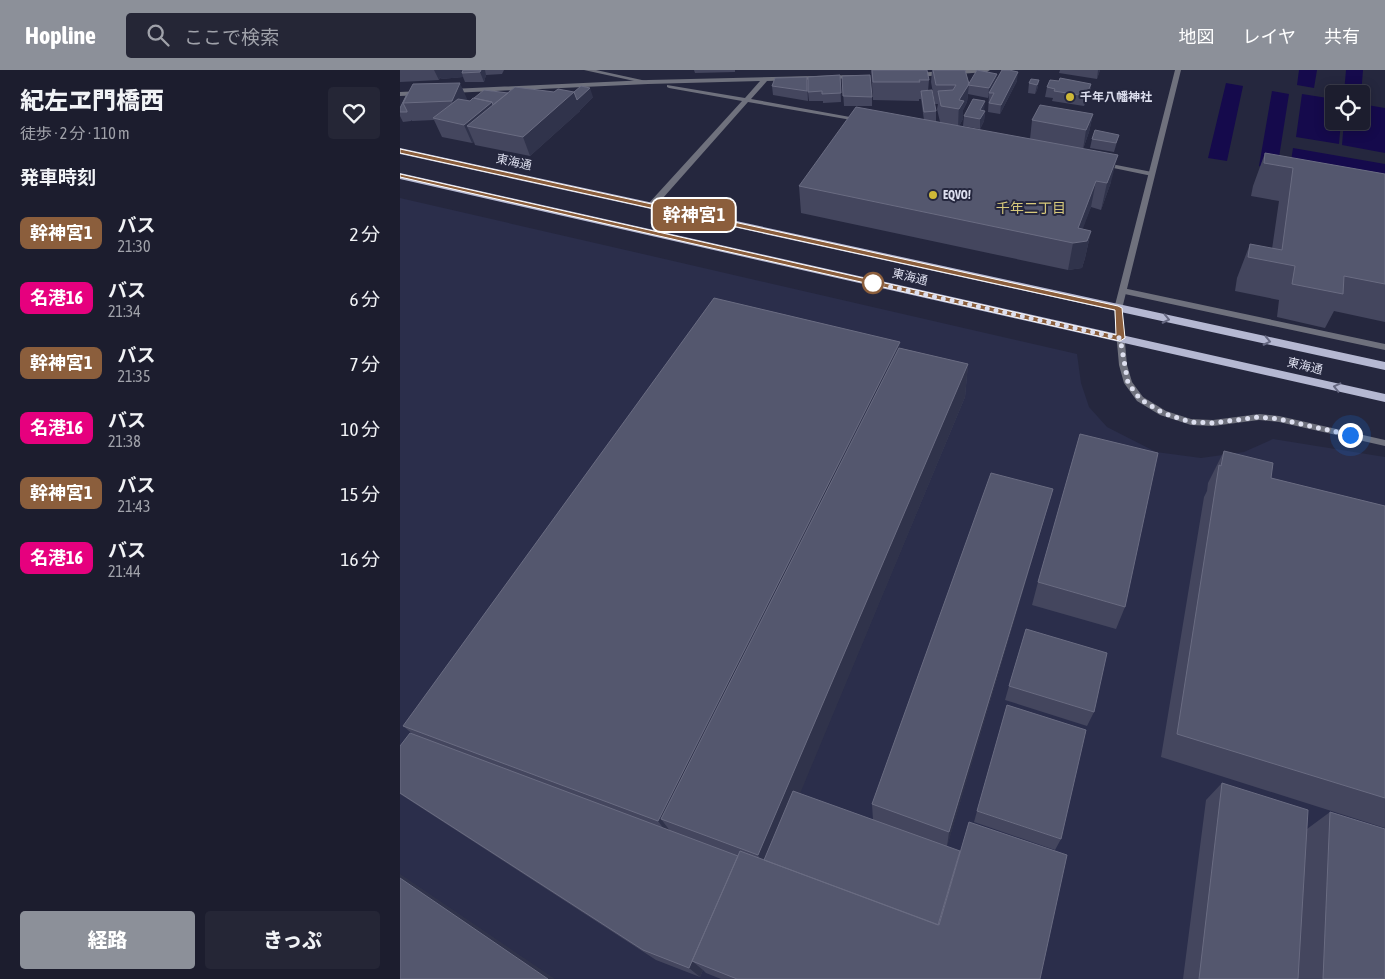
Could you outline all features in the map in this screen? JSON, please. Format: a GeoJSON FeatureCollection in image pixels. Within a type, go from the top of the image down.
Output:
{"type":"FeatureCollection","features":[{"type":"Feature","properties":{"kind":"main road","name":"東海通"},"geometry":{"type":"LineString","coordinates":[[400,151],[1385,366]]}},
{"type":"Feature","properties":{"kind":"main road","name":"東海通"},"geometry":{"type":"LineString","coordinates":[[400,176],[1385,398]]}},
{"type":"Feature","properties":{"kind":"street"},"geometry":{"type":"LineString","coordinates":[[587,70],[865,122]]}},
{"type":"Feature","properties":{"kind":"street"},"geometry":{"type":"LineString","coordinates":[[652,205],[767,79],[769,70]]}},
{"type":"Feature","properties":{"kind":"street"},"geometry":{"type":"LineString","coordinates":[[911,75],[987,70]]}},
{"type":"Feature","properties":{"kind":"street"},"geometry":{"type":"LineString","coordinates":[[1178,70],[1118,308],[1120,338],[1128,383],[1140,399],[1163,413],[1191,422],[1213,423],[1259,417],[1279,419],[1385,443]]}},
{"type":"Feature","properties":{"kind":"street"},"geometry":{"type":"LineString","coordinates":[[440,92],[648,82],[864,76]]}},
{"type":"Feature","properties":{"kind":"street"},"geometry":{"type":"LineString","coordinates":[[400,94],[430,92]]}},
{"type":"Feature","properties":{"kind":"street"},"geometry":{"type":"LineString","coordinates":[[1092,163],[1152,174]]}},
{"type":"Feature","properties":{"kind":"street"},"geometry":{"type":"LineString","coordinates":[[1123,290],[1385,346]]}},
{"type":"Feature","properties":{"kind":"shaded area"},"geometry":{"type":"Polygon","coordinates":[[[1299,70],[1317,70],[1314,88],[1297,85],[1299,70]]]}},
{"type":"Feature","properties":{"kind":"shaded area"},"geometry":{"type":"Polygon","coordinates":[[[1346,70],[1363,70],[1362,85],[1345,85],[1346,70]]]}},
{"type":"Feature","properties":{"kind":"shaded area"},"geometry":{"type":"Polygon","coordinates":[[[1226,83],[1243,86],[1227,161],[1208,158],[1226,83]]]}},
{"type":"Feature","properties":{"kind":"shaded area"},"geometry":{"type":"Polygon","coordinates":[[[1272,91],[1289,94],[1277,170],[1259,166],[1272,91]]]}},
{"type":"Feature","properties":{"kind":"shaded area"},"geometry":{"type":"Polygon","coordinates":[[[1302,94],[1325,98],[1325,130],[1340,130],[1339,144],[1296,137],[1302,94]]]}},
{"type":"Feature","properties":{"kind":"shaded area"},"geometry":{"type":"Polygon","coordinates":[[[1370,106],[1385,108],[1385,153],[1342,145],[1343,130],[1370,130],[1370,106]]]}},
{"type":"Feature","properties":{"kind":"shaded area"},"geometry":{"type":"Polygon","coordinates":[[[1293,148],[1385,164],[1385,178],[1291,161],[1293,148]]]}},
{"type":"Feature","properties":{"kind":"shaded area"},"geometry":{"type":"Polygon","coordinates":[[[400,198],[1077,354],[1081,383],[1089,407],[1107,427],[1156,452],[1201,458],[1244,452],[1273,439],[1385,457],[1385,979],[400,979],[400,198]]]}},
{"type":"Feature","properties":{"kind":"building"},"geometry":{"type":"Polygon","coordinates":[[[463,70],[481,70],[480,72],[462,73],[463,70]]]}},
{"type":"Feature","properties":{"kind":"building"},"geometry":{"type":"Polygon","coordinates":[[[872,70],[927,70],[929,80],[919,80],[920,82],[873,82],[872,70]]]}},
{"type":"Feature","properties":{"kind":"building"},"geometry":{"type":"Polygon","coordinates":[[[933,70],[965,70],[969,84],[959,100],[964,101],[959,109],[941,106],[938,91],[953,90],[956,85],[936,85],[933,70]]]}},
{"type":"Feature","properties":{"kind":"building"},"geometry":{"type":"Polygon","coordinates":[[[977,70],[997,74],[989,88],[968,85],[977,70]]]}},
{"type":"Feature","properties":{"kind":"building"},"geometry":{"type":"Polygon","coordinates":[[[1002,70],[1018,72],[1001,105],[989,103],[994,93],[989,93],[1002,70]]]}},
{"type":"Feature","properties":{"kind":"building"},"geometry":{"type":"Polygon","coordinates":[[[840,75],[841,93],[822,94],[822,91],[808,92],[808,77],[840,75]]]}},
{"type":"Feature","properties":{"kind":"building"},"geometry":{"type":"Polygon","coordinates":[[[870,75],[872,97],[843,96],[842,76],[870,75]]]}},
{"type":"Feature","properties":{"kind":"building"},"geometry":{"type":"Polygon","coordinates":[[[807,77],[807,91],[772,86],[775,78],[807,77]]]}},
{"type":"Feature","properties":{"kind":"building"},"geometry":{"type":"Polygon","coordinates":[[[1060,78],[1091,84],[1086,96],[1054,91],[1055,89],[1047,87],[1050,80],[1059,81],[1060,78]]]}},
{"type":"Feature","properties":{"kind":"building"},"geometry":{"type":"Polygon","coordinates":[[[1031,79],[1039,80],[1037,85],[1029,83],[1031,79]]]}},
{"type":"Feature","properties":{"kind":"building"},"geometry":{"type":"Polygon","coordinates":[[[460,83],[452,101],[403,103],[413,84],[460,83]]]}},
{"type":"Feature","properties":{"kind":"building"},"geometry":{"type":"Polygon","coordinates":[[[581,86],[590,88],[577,100],[574,92],[581,86]]]}},
{"type":"Feature","properties":{"kind":"building"},"geometry":{"type":"Polygon","coordinates":[[[515,87],[554,92],[558,89],[574,92],[523,137],[467,126],[515,87]]]}},
{"type":"Feature","properties":{"kind":"building"},"geometry":{"type":"Polygon","coordinates":[[[484,90],[508,93],[493,105],[492,102],[474,98],[484,90]]]}},
{"type":"Feature","properties":{"kind":"building"},"geometry":{"type":"Polygon","coordinates":[[[932,90],[936,111],[924,112],[921,91],[932,90]]]}},
{"type":"Feature","properties":{"kind":"building"},"geometry":{"type":"Polygon","coordinates":[[[408,93],[403,103],[407,112],[400,112],[400,108],[408,93]]]}},
{"type":"Feature","properties":{"kind":"building"},"geometry":{"type":"Polygon","coordinates":[[[473,98],[492,102],[464,125],[433,118],[458,99],[470,101],[473,98]]]}},
{"type":"Feature","properties":{"kind":"building"},"geometry":{"type":"Polygon","coordinates":[[[973,99],[985,101],[980,110],[985,111],[980,119],[964,116],[973,99]]]}},
{"type":"Feature","properties":{"kind":"building"},"geometry":{"type":"Polygon","coordinates":[[[1040,105],[1093,114],[1086,130],[1032,120],[1040,105]]]}},
{"type":"Feature","properties":{"kind":"building"},"geometry":{"type":"Polygon","coordinates":[[[856,107],[1118,155],[1107,183],[1096,181],[1078,228],[1091,231],[1087,241],[1073,243],[799,186],[856,107]]]}},
{"type":"Feature","properties":{"kind":"building"},"geometry":{"type":"Polygon","coordinates":[[[1095,130],[1119,135],[1116,143],[1092,139],[1095,130]]]}},
{"type":"Feature","properties":{"kind":"building"},"geometry":{"type":"Polygon","coordinates":[[[1265,153],[1385,174],[1385,284],[1344,276],[1343,294],[1292,284],[1295,266],[1248,257],[1250,244],[1282,250],[1293,168],[1264,163],[1265,153]]]}},
{"type":"Feature","properties":{"kind":"building"},"geometry":{"type":"Polygon","coordinates":[[[714,298],[900,342],[658,821],[403,726],[714,298]]]}},
{"type":"Feature","properties":{"kind":"building"},"geometry":{"type":"Polygon","coordinates":[[[899,348],[968,364],[758,855],[661,819],[899,348]]]}},
{"type":"Feature","properties":{"kind":"building"},"geometry":{"type":"Polygon","coordinates":[[[1080,434],[1158,453],[1125,607],[1038,582],[1080,434]]]}},
{"type":"Feature","properties":{"kind":"building"},"geometry":{"type":"Polygon","coordinates":[[[1224,451],[1273,463],[1271,478],[1385,506],[1385,798],[1177,734],[1219,465],[1221,466],[1224,451]]]}},
{"type":"Feature","properties":{"kind":"building"},"geometry":{"type":"Polygon","coordinates":[[[991,473],[1053,489],[949,832],[872,804],[991,473]]]}},
{"type":"Feature","properties":{"kind":"building"},"geometry":{"type":"Polygon","coordinates":[[[1026,629],[1107,653],[1094,712],[1009,686],[1026,629]]]}},
{"type":"Feature","properties":{"kind":"building"},"geometry":{"type":"Polygon","coordinates":[[[1007,705],[1086,730],[1061,839],[977,811],[1007,705]]]}},
{"type":"Feature","properties":{"kind":"building"},"geometry":{"type":"Polygon","coordinates":[[[410,733],[738,856],[689,968],[643,950],[400,793],[400,746],[410,733]]]}},
{"type":"Feature","properties":{"kind":"building"},"geometry":{"type":"Polygon","coordinates":[[[1222,783],[1308,810],[1298,979],[1199,979],[1222,783]]]}},
{"type":"Feature","properties":{"kind":"building"},"geometry":{"type":"Polygon","coordinates":[[[793,791],[960,851],[938,925],[764,860],[793,791]]]}},
{"type":"Feature","properties":{"kind":"building"},"geometry":{"type":"Polygon","coordinates":[[[1330,812],[1385,829],[1385,979],[1323,979],[1330,812]]]}},
{"type":"Feature","properties":{"kind":"building"},"geometry":{"type":"Polygon","coordinates":[[[969,822],[1067,855],[1040,979],[737,979],[692,961],[740,851],[939,925],[969,822]]]}},
{"type":"Feature","properties":{"kind":"building"},"geometry":{"type":"Polygon","coordinates":[[[400,878],[548,979],[400,979],[400,878]]]}},
{"type":"Feature","properties":{"kind":"bus line","name":"幹神宮1"},"geometry":{"type":"LineString","coordinates":[[400,151],[1118,308],[1120,338],[400,176]]}},
{"type":"Feature","properties":{"kind":"place","name":"千年八幡神社"},"geometry":{"type":"Point","coordinates":[1070,97]}},
{"type":"Feature","properties":{"kind":"place","name":"EQVO!"},"geometry":{"type":"Point","coordinates":[933,195]}},
{"type":"Feature","properties":{"kind":"district","name":"千年二丁目"},"geometry":{"type":"Point","coordinates":[1031,208]}},
{"type":"Feature","properties":{"kind":"route"},"geometry":{"type":"LineString","coordinates":[[873,283],[1120,338],[1123,365],[1128,383],[1140,399],[1163,413],[1191,422],[1213,423],[1259,417],[1279,419],[1350,435]]}}]}
